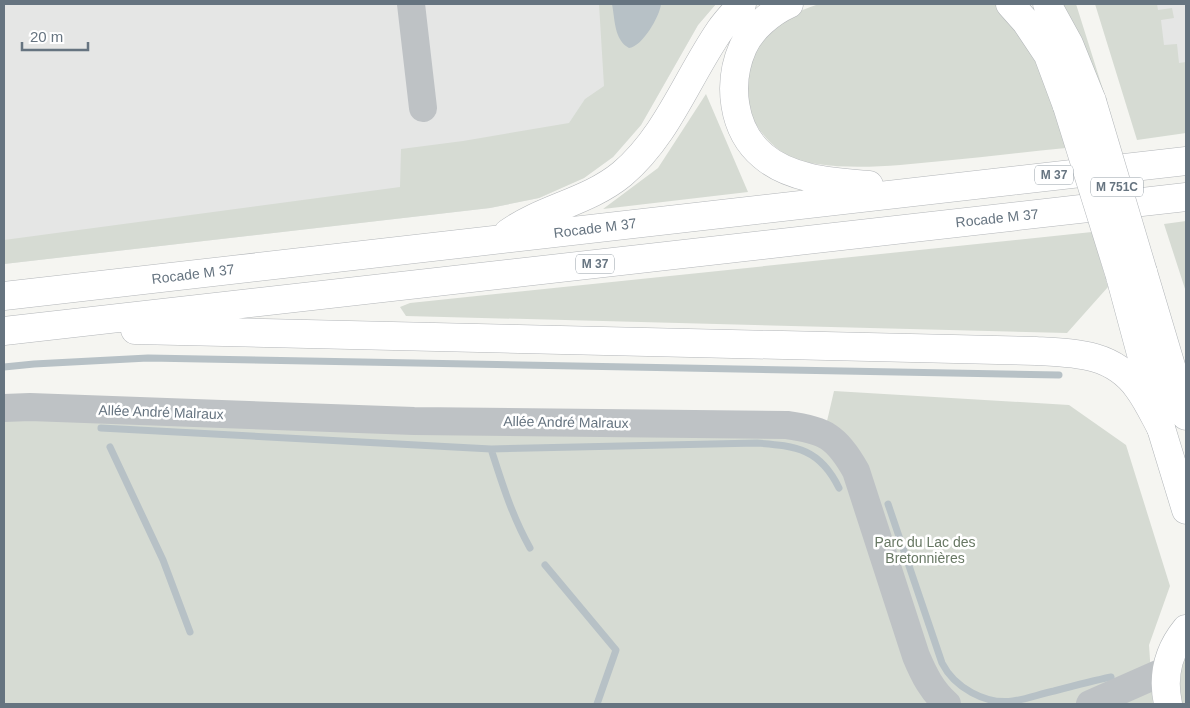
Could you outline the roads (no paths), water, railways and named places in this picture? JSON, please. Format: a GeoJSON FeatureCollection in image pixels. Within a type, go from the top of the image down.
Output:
{"type":"FeatureCollection","features":[{"type":"Feature","properties":{"kind":"main road","name":"M 37"},"geometry":{"type":"LineString","coordinates":[[499,239],[524,221],[582,198],[610,183],[624,172],[658,134],[720,29],[742,4]]}},
{"type":"Feature","properties":{"kind":"main road","name":"M 37"},"geometry":{"type":"LineString","coordinates":[[789,4],[780,8],[761,23],[743,46],[736,69],[733,93],[738,119],[749,141],[764,157],[786,170],[811,178],[922,190]]}},
{"type":"Feature","properties":{"kind":"main road","name":"M 751C"},"geometry":{"type":"LineString","coordinates":[[1010,4],[1026,22],[1079,104]]}},
{"type":"Feature","properties":{"kind":"main road","name":"M 751C"},"geometry":{"type":"LineString","coordinates":[[1047,4],[1068,44],[1079,104],[1132,274],[1186,416]]}},
{"type":"Feature","properties":{"kind":"main road","name":"Rocade M 37"},"geometry":{"type":"LineString","coordinates":[[4,296],[1186,161]]}},
{"type":"Feature","properties":{"kind":"main road","name":"Rocade M 37"},"geometry":{"type":"LineString","coordinates":[[4,332],[1186,197]]}},
{"type":"Feature","properties":{"kind":"main road","name":"M 751C"},"geometry":{"type":"LineString","coordinates":[[1132,274],[1162,428],[1186,510]]}},
{"type":"Feature","properties":{"kind":"main road","name":"M 37"},"geometry":{"type":"LineString","coordinates":[[35,328],[1026,350],[1072,353],[1094,356],[1112,364],[1126,374],[1138,388],[1162,428]]}},
{"type":"Feature","properties":{"kind":"main road"},"geometry":{"type":"LineString","coordinates":[[1168,704],[1167,670],[1172,652],[1186,629]]}},
{"type":"Feature","properties":{"kind":"street"},"geometry":{"type":"LineString","coordinates":[[411,4],[422,108]]}},
{"type":"Feature","properties":{"kind":"street","name":"Allée André Malraux"},"geometry":{"type":"LineString","coordinates":[[4,408],[30,407],[414,421],[787,425],[810,428],[824,434],[838,444],[856,471],[919,663],[935,693],[947,704]]}},
{"type":"Feature","properties":{"kind":"street"},"geometry":{"type":"LineString","coordinates":[[1090,704],[1167,670]]}},
{"type":"Feature","properties":{"kind":"waterway"},"geometry":{"type":"LineString","coordinates":[[4,367],[148,358],[1059,375]]}},
{"type":"Feature","properties":{"kind":"waterway"},"geometry":{"type":"LineString","coordinates":[[101,428],[491,449],[503,487],[530,548]]}},
{"type":"Feature","properties":{"kind":"waterway"},"geometry":{"type":"LineString","coordinates":[[491,449],[771,444],[796,448],[815,457],[832,475],[839,488]]}},
{"type":"Feature","properties":{"kind":"waterway"},"geometry":{"type":"LineString","coordinates":[[110,447],[163,560],[190,632]]}},
{"type":"Feature","properties":{"kind":"waterway"},"geometry":{"type":"LineString","coordinates":[[888,504],[942,663],[947,672],[962,687],[981,697],[1002,702],[1023,699],[1111,677]]}},
{"type":"Feature","properties":{"kind":"waterway"},"geometry":{"type":"LineString","coordinates":[[545,565],[616,650],[597,704]]}},
{"type":"Feature","properties":{"kind":"park label","name":"Parc du Lac des Bretonnières"},"geometry":{"type":"Point","coordinates":[925,550]}}]}
